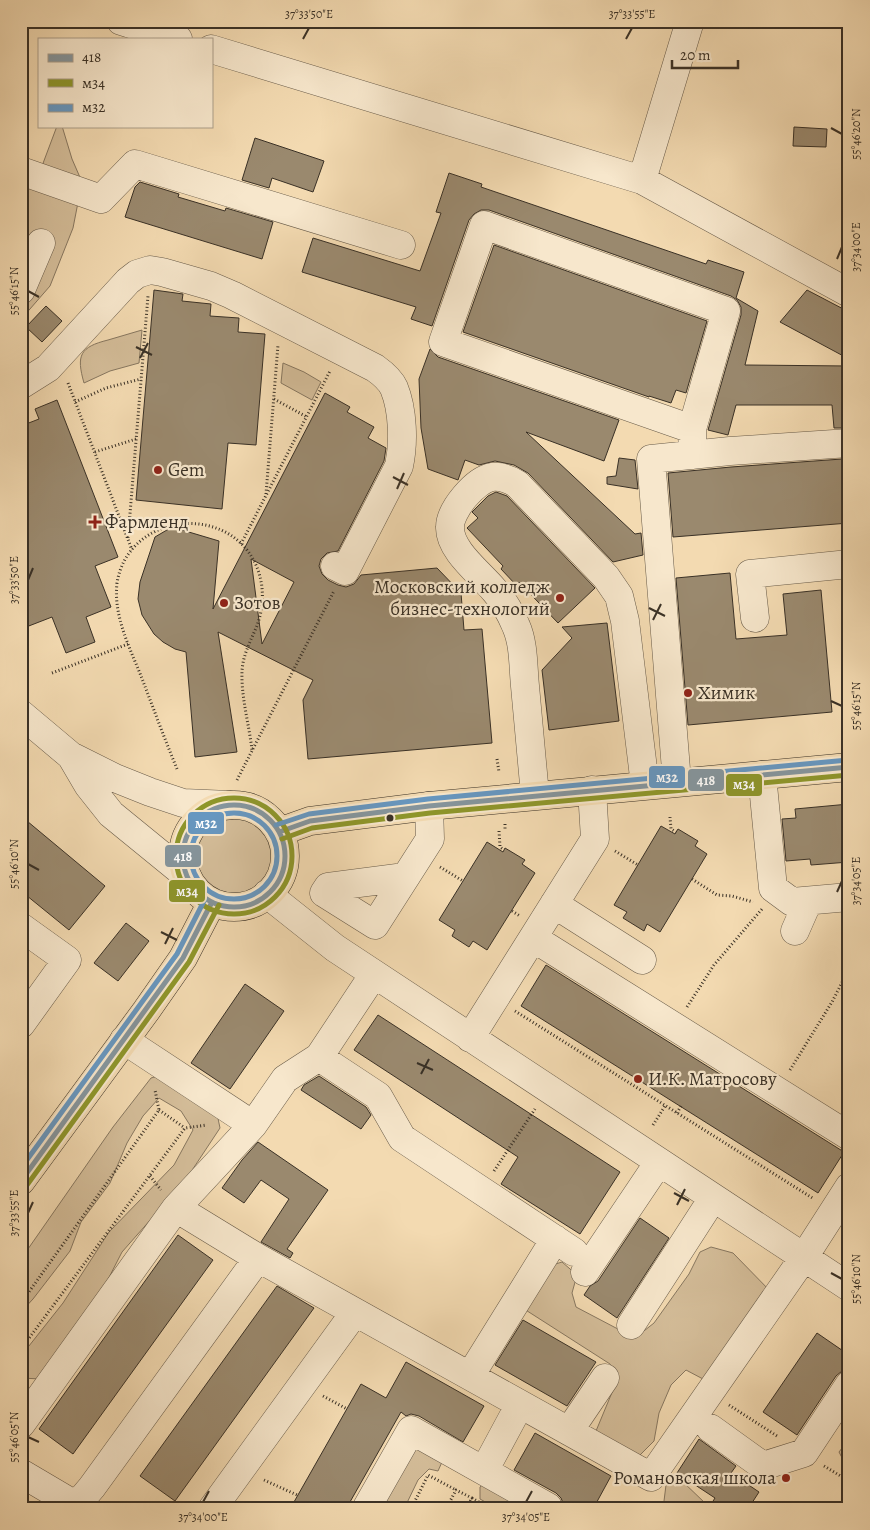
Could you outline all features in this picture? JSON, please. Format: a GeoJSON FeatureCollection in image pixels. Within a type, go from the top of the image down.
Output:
{"type":"FeatureCollection","features":[{"type":"Feature","properties":{"kind":"main road"},"geometry":{"type":"LineString","coordinates":[[279,832],[310,821],[429,806],[849,767]]}},
{"type":"Feature","properties":{"kind":"main road"},"geometry":{"type":"LineString","coordinates":[[233,792],[242,805],[264,814],[279,832],[283,843],[284,865],[278,881],[258,901],[235,907],[223,906],[201,895],[187,876],[183,863],[186,835],[194,823],[204,814],[216,808],[233,792]]}},
{"type":"Feature","properties":{"kind":"main road"},"geometry":{"type":"LineString","coordinates":[[21,1181],[183,958],[212,902]]}},
{"type":"Feature","properties":{"kind":"street"},"geometry":{"type":"LineString","coordinates":[[121,21],[175,38]]}},
{"type":"Feature","properties":{"kind":"street"},"geometry":{"type":"LineString","coordinates":[[642,180],[690,21]]}},
{"type":"Feature","properties":{"kind":"street"},"geometry":{"type":"LineString","coordinates":[[212,49],[642,180],[849,293]]}},
{"type":"Feature","properties":{"kind":"street"},"geometry":{"type":"LineString","coordinates":[[21,171],[101,199],[135,164],[401,245]]}},
{"type":"Feature","properties":{"kind":"street"},"geometry":{"type":"LineString","coordinates":[[692,442],[726,310],[484,226],[443,342],[692,442],[849,443]]}},
{"type":"Feature","properties":{"kind":"street"},"geometry":{"type":"LineString","coordinates":[[21,290],[41,243]]}},
{"type":"Feature","properties":{"kind":"street"},"geometry":{"type":"LineString","coordinates":[[21,385],[42,373],[128,280],[136,274],[150,270],[219,289],[375,368],[389,380],[394,388],[398,402],[402,443],[399,466],[340,568]]}},
{"type":"Feature","properties":{"kind":"street"},"geometry":{"type":"LineString","coordinates":[[677,782],[651,459],[692,442]]}},
{"type":"Feature","properties":{"kind":"street"},"geometry":{"type":"LineString","coordinates":[[535,795],[523,663],[517,627],[496,592],[459,552],[452,540],[450,526],[452,515],[459,503],[479,484],[490,478],[509,479],[516,484],[606,577],[619,596],[625,621],[645,785]]}},
{"type":"Feature","properties":{"kind":"street"},"geometry":{"type":"LineString","coordinates":[[755,618],[750,574],[849,564]]}},
{"type":"Feature","properties":{"kind":"street"},"geometry":{"type":"LineString","coordinates":[[21,714],[70,756],[115,778],[150,792],[183,803],[233,792]]}},
{"type":"Feature","properties":{"kind":"street"},"geometry":{"type":"LineString","coordinates":[[70,756],[88,785],[111,814],[187,876]]}},
{"type":"Feature","properties":{"kind":"street"},"geometry":{"type":"LineString","coordinates":[[762,775],[773,888],[792,902],[849,897]]}},
{"type":"Feature","properties":{"kind":"street"},"geometry":{"type":"LineString","coordinates":[[470,1038],[595,839],[592,790]]}},
{"type":"Feature","properties":{"kind":"street"},"geometry":{"type":"LineString","coordinates":[[405,878],[430,839],[429,806]]}},
{"type":"Feature","properties":{"kind":"street"},"geometry":{"type":"LineString","coordinates":[[267,894],[334,948],[849,1287]]}},
{"type":"Feature","properties":{"kind":"street"},"geometry":{"type":"LineString","coordinates":[[795,930],[806,906],[805,901]]}},
{"type":"Feature","properties":{"kind":"street"},"geometry":{"type":"LineString","coordinates":[[554,904],[642,960]]}},
{"type":"Feature","properties":{"kind":"street"},"geometry":{"type":"LineString","coordinates":[[21,927],[67,960],[21,1024]]}},
{"type":"Feature","properties":{"kind":"street"},"geometry":{"type":"LineString","coordinates":[[534,938],[849,1136]]}},
{"type":"Feature","properties":{"kind":"street"},"geometry":{"type":"LineString","coordinates":[[21,1424],[176,1208],[285,1079],[319,1057],[374,974]]}},
{"type":"Feature","properties":{"kind":"street"},"geometry":{"type":"LineString","coordinates":[[124,1040],[249,1122]]}},
{"type":"Feature","properties":{"kind":"street"},"geometry":{"type":"LineString","coordinates":[[319,1057],[378,1096],[402,1138],[481,1190],[572,1254]]}},
{"type":"Feature","properties":{"kind":"street"},"geometry":{"type":"LineString","coordinates":[[470,1376],[572,1254],[659,1162]]}},
{"type":"Feature","properties":{"kind":"street"},"geometry":{"type":"LineString","coordinates":[[176,1208],[258,1258],[651,1478],[804,1257],[849,1187]]}},
{"type":"Feature","properties":{"kind":"street"},"geometry":{"type":"LineString","coordinates":[[631,1325],[713,1198]]}},
{"type":"Feature","properties":{"kind":"street"},"geometry":{"type":"LineString","coordinates":[[21,1473],[79,1507],[258,1258]]}},
{"type":"Feature","properties":{"kind":"street"},"geometry":{"type":"LineString","coordinates":[[212,1509],[356,1312]]}},
{"type":"Feature","properties":{"kind":"street"},"geometry":{"type":"LineString","coordinates":[[568,1431],[605,1378]]}},
{"type":"Feature","properties":{"kind":"street"},"geometry":{"type":"LineString","coordinates":[[710,1428],[763,1466],[804,1452],[849,1385]]}},
{"type":"Feature","properties":{"kind":"street"},"geometry":{"type":"LineString","coordinates":[[484,1471],[520,1404]]}},
{"type":"Feature","properties":{"kind":"street"},"geometry":{"type":"LineString","coordinates":[[366,1509],[411,1430],[548,1507],[547,1509]]}},
{"type":"Feature","properties":{"kind":"path"},"geometry":{"type":"LineString","coordinates":[[128,538],[150,270]]}},
{"type":"Feature","properties":{"kind":"path"},"geometry":{"type":"LineString","coordinates":[[265,497],[280,320]]}},
{"type":"Feature","properties":{"kind":"path"},"geometry":{"type":"LineString","coordinates":[[241,544],[341,351]]}},
{"type":"Feature","properties":{"kind":"path"},"geometry":{"type":"LineString","coordinates":[[58,357],[132,550]]}},
{"type":"Feature","properties":{"kind":"path"},"geometry":{"type":"LineString","coordinates":[[75,402],[106,388],[141,378]]}},
{"type":"Feature","properties":{"kind":"path"},"geometry":{"type":"LineString","coordinates":[[274,399],[306,416]]}},
{"type":"Feature","properties":{"kind":"path"},"geometry":{"type":"LineString","coordinates":[[95,452],[136,439]]}},
{"type":"Feature","properties":{"kind":"path"},"geometry":{"type":"LineString","coordinates":[[177,769],[128,644],[116,602],[118,581],[124,562],[132,550],[152,533],[171,525],[192,522],[212,526],[230,535],[241,544],[256,566],[262,585],[262,606],[257,626],[245,654],[242,671],[242,683],[252,750]]}},
{"type":"Feature","properties":{"kind":"path"},"geometry":{"type":"LineString","coordinates":[[233,792],[340,568]]}},
{"type":"Feature","properties":{"kind":"path"},"geometry":{"type":"LineString","coordinates":[[52,673],[128,644]]}},
{"type":"Feature","properties":{"kind":"path"},"geometry":{"type":"LineString","coordinates":[[497,759],[499,772]]}},
{"type":"Feature","properties":{"kind":"path"},"geometry":{"type":"LineString","coordinates":[[670,817],[671,829],[676,832]]}},
{"type":"Feature","properties":{"kind":"path"},"geometry":{"type":"LineString","coordinates":[[505,824],[505,830]]}},
{"type":"Feature","properties":{"kind":"path"},"geometry":{"type":"LineString","coordinates":[[499,831],[500,847],[504,850]]}},
{"type":"Feature","properties":{"kind":"path"},"geometry":{"type":"LineString","coordinates":[[675,1027],[714,965],[765,906],[732,896],[717,895],[692,879]]}},
{"type":"Feature","properties":{"kind":"path"},"geometry":{"type":"LineString","coordinates":[[777,1090],[832,1002],[849,969]]}},
{"type":"Feature","properties":{"kind":"path"},"geometry":{"type":"LineString","coordinates":[[508,1007],[833,1212]]}},
{"type":"Feature","properties":{"kind":"path"},"geometry":{"type":"LineString","coordinates":[[153,1083],[160,1110],[185,1128],[249,1122]]}},
{"type":"Feature","properties":{"kind":"path"},"geometry":{"type":"LineString","coordinates":[[481,1190],[548,1089]]}},
{"type":"Feature","properties":{"kind":"path"},"geometry":{"type":"LineString","coordinates":[[653,1125],[665,1106]]}},
{"type":"Feature","properties":{"kind":"path"},"geometry":{"type":"LineString","coordinates":[[677,1113],[681,1106]]}},
{"type":"Feature","properties":{"kind":"path"},"geometry":{"type":"LineString","coordinates":[[21,1303],[160,1110]]}},
{"type":"Feature","properties":{"kind":"path"},"geometry":{"type":"LineString","coordinates":[[21,1349],[185,1128]]}},
{"type":"Feature","properties":{"kind":"path"},"geometry":{"type":"LineString","coordinates":[[240,1470],[297,1496]]}},
{"type":"Feature","properties":{"kind":"path"},"geometry":{"type":"LineString","coordinates":[[411,1509],[428,1475],[491,1509]]}},
{"type":"Feature","properties":{"kind":"path"},"geometry":{"type":"LineString","coordinates":[[446,1509],[456,1490]]}},
{"type":"Feature","properties":{"kind":"path"},"geometry":{"type":"LineString","coordinates":[[466,1509],[472,1498]]}},
{"type":"Feature","properties":{"kind":"shaded area"},"geometry":{"type":"Polygon","coordinates":[[[56,128],[63,128],[72,159],[82,182],[73,228],[50,286],[23,317],[21,330],[21,193],[36,182],[56,128]]]}},
{"type":"Feature","properties":{"kind":"shaded area"},"geometry":{"type":"Polygon","coordinates":[[[142,330],[139,363],[110,371],[84,383],[80,365],[82,354],[86,349],[99,343],[142,330]]]}},
{"type":"Feature","properties":{"kind":"shaded area"},"geometry":{"type":"Polygon","coordinates":[[[283,363],[321,382],[312,400],[281,383],[283,363]]]}},
{"type":"Feature","properties":{"kind":"shaded area"},"geometry":{"type":"Polygon","coordinates":[[[234,812],[251,815],[265,825],[275,839],[278,856],[275,873],[265,887],[251,897],[234,900],[217,897],[203,887],[193,873],[190,856],[193,839],[203,825],[217,815],[234,812]]]}},
{"type":"Feature","properties":{"kind":"shaded area"},"geometry":{"type":"Polygon","coordinates":[[[165,1074],[216,1109],[220,1128],[173,1199],[152,1218],[122,1252],[100,1295],[41,1379],[21,1378],[21,1356],[63,1303],[109,1232],[174,1165],[193,1130],[181,1111],[159,1098],[143,1116],[127,1143],[110,1183],[81,1222],[70,1251],[21,1312],[21,1259],[113,1127],[151,1078],[165,1074]]]}},
{"type":"Feature","properties":{"kind":"shaded area"},"geometry":{"type":"Polygon","coordinates":[[[711,1247],[733,1253],[773,1294],[703,1379],[686,1370],[671,1385],[659,1413],[654,1441],[639,1456],[596,1431],[618,1378],[610,1364],[521,1307],[546,1267],[562,1262],[577,1275],[572,1293],[576,1307],[635,1338],[654,1323],[689,1274],[700,1252],[711,1247]]]}},
{"type":"Feature","properties":{"kind":"shaded area"},"geometry":{"type":"Polygon","coordinates":[[[849,1439],[849,1471],[839,1452],[849,1439]]]}},
{"type":"Feature","properties":{"kind":"shaded area"},"geometry":{"type":"Polygon","coordinates":[[[412,1445],[442,1462],[438,1471],[429,1469],[418,1480],[404,1509],[372,1509],[412,1445]]]}},
{"type":"Feature","properties":{"kind":"shaded area"},"geometry":{"type":"Polygon","coordinates":[[[667,1477],[681,1480],[705,1503],[702,1509],[663,1509],[667,1477]]]}},
{"type":"Feature","properties":{"kind":"shaded area"},"geometry":{"type":"Polygon","coordinates":[[[487,1481],[528,1509],[498,1509],[480,1499],[480,1487],[487,1481]]]}},
{"type":"Feature","properties":{"kind":"building"},"geometry":{"type":"Polygon","coordinates":[[[794,127],[827,129],[826,147],[793,146],[794,127]]]}},
{"type":"Feature","properties":{"kind":"building"},"geometry":{"type":"Polygon","coordinates":[[[255,138],[324,161],[313,192],[272,178],[269,188],[242,180],[255,138]]]}},
{"type":"Feature","properties":{"kind":"building"},"geometry":{"type":"Polygon","coordinates":[[[449,173],[482,184],[481,187],[706,264],[708,260],[744,272],[736,298],[758,311],[745,365],[849,366],[849,428],[834,428],[832,405],[736,405],[728,435],[708,430],[741,315],[741,307],[737,300],[731,296],[489,210],[481,210],[469,220],[432,326],[411,319],[416,307],[302,272],[313,238],[420,271],[441,213],[436,212],[449,173]]]}},
{"type":"Feature","properties":{"kind":"building"},"geometry":{"type":"Polygon","coordinates":[[[140,182],[179,194],[178,197],[225,211],[226,208],[273,222],[262,259],[125,217],[135,187],[140,182]]]}},
{"type":"Feature","properties":{"kind":"building"},"geometry":{"type":"Polygon","coordinates":[[[494,245],[707,321],[686,393],[676,390],[671,403],[649,397],[463,332],[494,245]]]}},
{"type":"Feature","properties":{"kind":"building"},"geometry":{"type":"Polygon","coordinates":[[[154,290],[183,294],[182,301],[211,304],[210,316],[239,318],[238,332],[265,334],[256,445],[228,443],[222,509],[136,500],[154,290]]]}},
{"type":"Feature","properties":{"kind":"building"},"geometry":{"type":"Polygon","coordinates":[[[807,290],[849,312],[849,359],[780,322],[807,290]]]}},
{"type":"Feature","properties":{"kind":"building"},"geometry":{"type":"Polygon","coordinates":[[[46,306],[62,321],[42,342],[26,327],[46,306]]]}},
{"type":"Feature","properties":{"kind":"building"},"geometry":{"type":"Polygon","coordinates":[[[430,349],[438,357],[619,420],[604,461],[526,432],[635,534],[641,533],[643,555],[613,562],[528,473],[514,465],[495,461],[479,465],[465,460],[458,480],[428,469],[421,428],[419,379],[430,349]]]}},
{"type":"Feature","properties":{"kind":"building"},"geometry":{"type":"Polygon","coordinates":[[[325,393],[350,407],[347,412],[374,427],[368,438],[386,448],[384,461],[338,551],[327,553],[321,559],[319,566],[322,574],[328,580],[346,587],[354,584],[361,575],[437,568],[461,593],[464,630],[482,629],[492,743],[308,759],[303,700],[313,680],[218,632],[237,752],[195,757],[186,652],[175,649],[154,634],[142,615],[138,599],[140,582],[155,537],[172,527],[219,541],[213,609],[325,393]],[[251,559],[262,644],[294,582],[251,559]]]}},
{"type":"Feature","properties":{"kind":"building"},"geometry":{"type":"Polygon","coordinates":[[[57,400],[118,557],[95,566],[111,607],[86,617],[95,642],[66,653],[52,617],[21,629],[21,426],[39,419],[35,409],[57,400]]]}},
{"type":"Feature","properties":{"kind":"building"},"geometry":{"type":"Polygon","coordinates":[[[619,458],[635,460],[638,489],[607,484],[607,477],[616,476],[619,458]]]}},
{"type":"Feature","properties":{"kind":"building"},"geometry":{"type":"Polygon","coordinates":[[[842,459],[843,468],[849,468],[849,523],[673,537],[668,473],[842,459]]]}},
{"type":"Feature","properties":{"kind":"building"},"geometry":{"type":"Polygon","coordinates":[[[496,492],[507,496],[595,588],[558,623],[519,582],[516,585],[501,569],[503,566],[467,528],[478,518],[472,512],[488,496],[496,492]]]}},
{"type":"Feature","properties":{"kind":"building"},"geometry":{"type":"Polygon","coordinates":[[[730,573],[736,639],[787,635],[783,594],[821,590],[832,712],[688,725],[676,578],[730,573]]]}},
{"type":"Feature","properties":{"kind":"building"},"geometry":{"type":"Polygon","coordinates":[[[607,623],[619,721],[549,730],[542,670],[572,638],[562,627],[607,623]]]}},
{"type":"Feature","properties":{"kind":"building"},"geometry":{"type":"Polygon","coordinates":[[[849,804],[849,862],[811,865],[810,859],[786,861],[782,819],[796,818],[795,809],[849,804]]]}},
{"type":"Feature","properties":{"kind":"building"},"geometry":{"type":"Polygon","coordinates":[[[21,816],[105,886],[69,930],[21,891],[21,816]]]}},
{"type":"Feature","properties":{"kind":"building"},"geometry":{"type":"Polygon","coordinates":[[[661,826],[675,834],[678,829],[698,841],[695,846],[707,854],[660,932],[647,924],[644,931],[623,918],[627,912],[614,905],[661,826]]]}},
{"type":"Feature","properties":{"kind":"building"},"geometry":{"type":"Polygon","coordinates":[[[487,842],[503,852],[505,848],[525,860],[522,864],[535,873],[487,950],[473,941],[469,947],[452,936],[455,930],[439,920],[487,842]]]}},
{"type":"Feature","properties":{"kind":"building"},"geometry":{"type":"Polygon","coordinates":[[[126,923],[149,941],[118,981],[94,963],[126,923]]]}},
{"type":"Feature","properties":{"kind":"building"},"geometry":{"type":"Polygon","coordinates":[[[546,965],[844,1152],[818,1193],[521,1006],[546,965]]]}},
{"type":"Feature","properties":{"kind":"building"},"geometry":{"type":"Polygon","coordinates":[[[245,984],[284,1011],[230,1089],[191,1063],[245,984]]]}},
{"type":"Feature","properties":{"kind":"building"},"geometry":{"type":"Polygon","coordinates":[[[378,1015],[620,1172],[580,1234],[501,1184],[518,1157],[354,1050],[378,1015]]]}},
{"type":"Feature","properties":{"kind":"building"},"geometry":{"type":"Polygon","coordinates":[[[319,1076],[366,1107],[371,1115],[361,1129],[301,1090],[304,1085],[319,1076]]]}},
{"type":"Feature","properties":{"kind":"building"},"geometry":{"type":"Polygon","coordinates":[[[258,1142],[328,1190],[287,1249],[293,1253],[290,1258],[261,1242],[289,1199],[261,1180],[244,1203],[222,1188],[242,1160],[258,1142]]]}},
{"type":"Feature","properties":{"kind":"building"},"geometry":{"type":"Polygon","coordinates":[[[640,1218],[669,1238],[617,1318],[584,1295],[590,1286],[598,1281],[640,1218]]]}},
{"type":"Feature","properties":{"kind":"building"},"geometry":{"type":"Polygon","coordinates":[[[178,1235],[213,1260],[73,1454],[39,1429],[178,1235]]]}},
{"type":"Feature","properties":{"kind":"building"},"geometry":{"type":"Polygon","coordinates":[[[277,1286],[314,1308],[175,1501],[140,1476],[277,1286]]]}},
{"type":"Feature","properties":{"kind":"building"},"geometry":{"type":"Polygon","coordinates":[[[523,1320],[596,1362],[567,1406],[495,1365],[523,1320]]]}},
{"type":"Feature","properties":{"kind":"building"},"geometry":{"type":"Polygon","coordinates":[[[817,1333],[849,1355],[849,1369],[842,1371],[836,1376],[797,1435],[763,1412],[817,1333]]]}},
{"type":"Feature","properties":{"kind":"building"},"geometry":{"type":"Polygon","coordinates":[[[406,1362],[484,1406],[463,1442],[419,1416],[411,1414],[406,1416],[401,1412],[346,1509],[290,1509],[361,1384],[386,1398],[406,1362]]]}},
{"type":"Feature","properties":{"kind":"building"},"geometry":{"type":"Polygon","coordinates":[[[535,1433],[611,1476],[593,1509],[573,1509],[563,1503],[556,1493],[514,1470],[535,1433]]]}},
{"type":"Feature","properties":{"kind":"building"},"geometry":{"type":"Polygon","coordinates":[[[699,1439],[736,1466],[731,1473],[759,1492],[748,1509],[708,1509],[715,1498],[677,1473],[699,1439]]]}},
{"type":"Feature","properties":{"kind":"transit line","name":"м32"},"geometry":{"type":"LineString","coordinates":[[276,825],[309,814],[428,799],[848,760]]}},
{"type":"Feature","properties":{"kind":"transit line","name":"418"},"geometry":{"type":"LineString","coordinates":[[279,832],[310,821],[429,806],[849,767]]}},
{"type":"Feature","properties":{"kind":"transit line","name":"м34"},"geometry":{"type":"LineString","coordinates":[[282,839],[312,828],[430,813],[849,775]]}},
{"type":"Feature","properties":{"kind":"transit line","name":"м34"},"geometry":{"type":"LineString","coordinates":[[234,798],[256,802],[266,807],[275,815],[283,824],[288,834],[292,856],[288,878],[283,888],[275,897],[266,905],[256,910],[234,914],[212,910],[202,905],[193,897],[185,888],[180,878],[176,856],[180,834],[185,824],[193,815],[202,807],[212,802],[234,798]]}},
{"type":"Feature","properties":{"kind":"transit line","name":"418"},"geometry":{"type":"LineString","coordinates":[[234,805],[253,809],[270,820],[281,837],[285,856],[281,875],[270,892],[253,903],[234,907],[215,903],[198,892],[187,875],[183,856],[187,837],[198,820],[215,809],[234,805]]}},
{"type":"Feature","properties":{"kind":"transit line","name":"м32"},"geometry":{"type":"LineString","coordinates":[[226,813],[242,813],[251,816],[265,825],[274,839],[277,856],[274,873],[265,887],[251,896],[242,899],[226,899],[210,892],[198,880],[191,864],[191,848],[198,832],[210,820],[226,813]]}},
{"type":"Feature","properties":{"kind":"transit line","name":"м32"},"geometry":{"type":"LineString","coordinates":[[21,1168],[177,954],[205,899]]}},
{"type":"Feature","properties":{"kind":"transit line","name":"418"},"geometry":{"type":"LineString","coordinates":[[21,1181],[183,958],[212,902]]}},
{"type":"Feature","properties":{"kind":"transit line","name":"м34"},"geometry":{"type":"LineString","coordinates":[[27,1185],[189,962],[219,905]]}},
{"type":"Feature","properties":{"kind":"place","name":"Gem"},"geometry":{"type":"Point","coordinates":[158,470]}},
{"type":"Feature","properties":{"kind":"place","name":"Фармленд"},"geometry":{"type":"Point","coordinates":[95,522]}},
{"type":"Feature","properties":{"kind":"place","name":"Московский колледж бизнес-технологий"},"geometry":{"type":"Point","coordinates":[560,598]}},
{"type":"Feature","properties":{"kind":"place","name":"Зотов"},"geometry":{"type":"Point","coordinates":[224,603]}},
{"type":"Feature","properties":{"kind":"place","name":"Химик"},"geometry":{"type":"Point","coordinates":[688,693]}},
{"type":"Feature","properties":{"kind":"place","name":"И.К. Матросову"},"geometry":{"type":"Point","coordinates":[638,1079]}},
{"type":"Feature","properties":{"kind":"place","name":"Романовская школа"},"geometry":{"type":"Point","coordinates":[786,1478]}}]}
